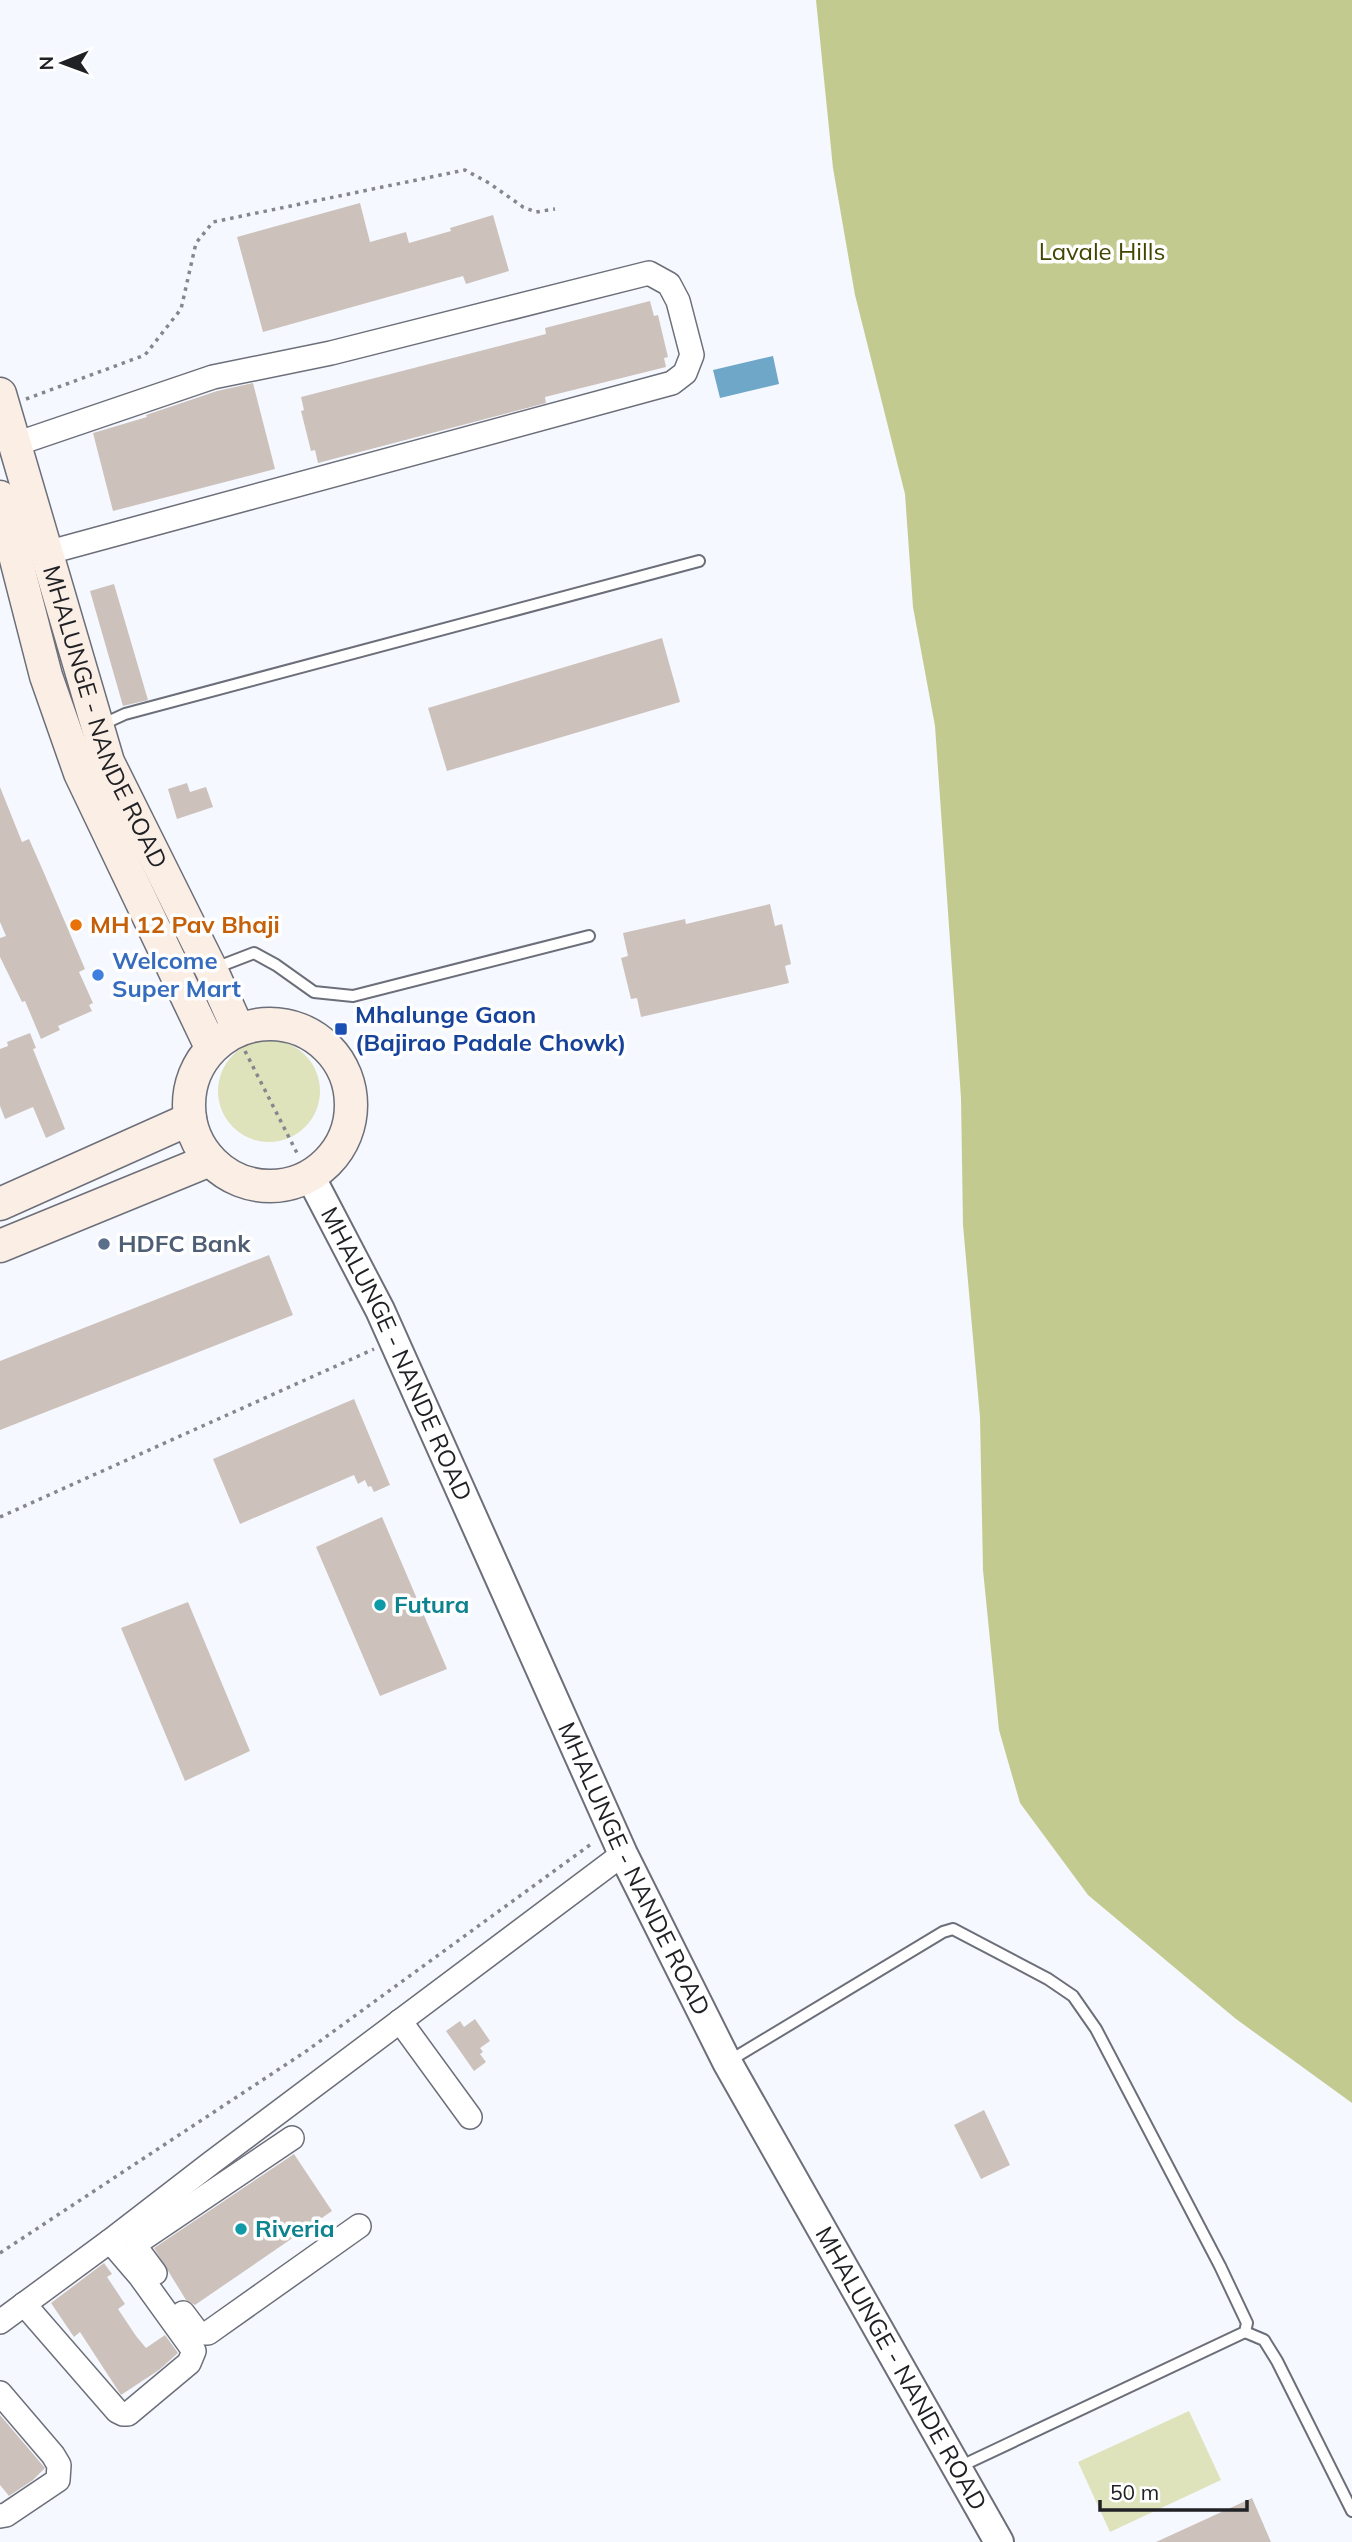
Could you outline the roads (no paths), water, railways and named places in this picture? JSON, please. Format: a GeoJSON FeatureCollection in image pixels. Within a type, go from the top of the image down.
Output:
{"type":"FeatureCollection","features":[{"type":"Feature","properties":{"kind":"main road","name":"MHALUNGE - NANDE ROAD"},"geometry":{"type":"LineString","coordinates":[[2,401],[46,554],[82,732],[80,774],[210,1045]]}},
{"type":"Feature","properties":{"kind":"main road","name":"MHALUNGE - NANDE ROAD"},"geometry":{"type":"LineString","coordinates":[[0,497],[46,676],[82,732],[108,762],[238,1029]]}},
{"type":"Feature","properties":{"kind":"main road"},"geometry":{"type":"LineString","coordinates":[[265,1023],[292,1026],[316,1037],[336,1056],[348,1081],[350,1095],[351,1108],[346,1135],[331,1158],[310,1176],[285,1185],[258,1186],[232,1177],[210,1160],[197,1141],[190,1119],[189,1092],[198,1066],[210,1045],[238,1029],[265,1023]]}},
{"type":"Feature","properties":{"kind":"main road"},"geometry":{"type":"LineString","coordinates":[[0,1204],[190,1119]]}},
{"type":"Feature","properties":{"kind":"main road"},"geometry":{"type":"LineString","coordinates":[[0,1246],[210,1160]]}},
{"type":"Feature","properties":{"kind":"street"},"geometry":{"type":"LineString","coordinates":[[16,444],[213,377],[344,350],[649,273],[669,284],[678,301],[692,355],[685,373],[672,383],[46,554]]}},
{"type":"Feature","properties":{"kind":"street","name":"MHALUNGE - NANDE ROAD"},"geometry":{"type":"LineString","coordinates":[[310,1176],[380,1310],[623,1854],[727,2062],[999,2542]]}},
{"type":"Feature","properties":{"kind":"street"},"geometry":{"type":"LineString","coordinates":[[0,2322],[623,1854]]}},
{"type":"Feature","properties":{"kind":"street"},"geometry":{"type":"LineString","coordinates":[[400,2021],[470,2117]]}},
{"type":"Feature","properties":{"kind":"street"},"geometry":{"type":"LineString","coordinates":[[292,2138],[141,2240],[137,2247],[198,2333],[208,2333],[359,2226]]}},
{"type":"Feature","properties":{"kind":"street"},"geometry":{"type":"LineString","coordinates":[[211,2163],[226,2184]]}},
{"type":"Feature","properties":{"kind":"street"},"geometry":{"type":"LineString","coordinates":[[24,2304],[117,2411],[128,2414],[189,2363],[194,2351],[140,2276],[110,2241]]}},
{"type":"Feature","properties":{"kind":"street"},"geometry":{"type":"LineString","coordinates":[[0,2393],[54,2455],[60,2472],[58,2480],[6,2515],[0,2516]]}},
{"type":"Feature","properties":{"kind":"lane"},"geometry":{"type":"LineString","coordinates":[[82,732],[125,714],[699,561]]}},
{"type":"Feature","properties":{"kind":"lane"},"geometry":{"type":"LineString","coordinates":[[211,969],[254,953],[276,965],[313,992],[353,996],[589,936]]}},
{"type":"Feature","properties":{"kind":"lane"},"geometry":{"type":"LineString","coordinates":[[727,2062],[943,1932],[953,1929],[1048,1979],[1073,1996],[1096,2029],[1220,2266],[1247,2323],[1245,2332]]}},
{"type":"Feature","properties":{"kind":"lane"},"geometry":{"type":"LineString","coordinates":[[957,2468],[1245,2332],[1264,2340],[1277,2361],[1352,2511]]}},
{"type":"Feature","properties":{"kind":"water"},"geometry":{"type":"Polygon","coordinates":[[[773,356],[779,384],[720,398],[713,370],[773,356]]]}},
{"type":"Feature","properties":{"kind":"place","name":"MH 12 Pav Bhaji"},"geometry":{"type":"Point","coordinates":[76,925]}},
{"type":"Feature","properties":{"kind":"place","name":"Welcome Super Mart"},"geometry":{"type":"Point","coordinates":[98,975]}},
{"type":"Feature","properties":{"kind":"place","name":"Mhalunge Gaon (Bajirao Padale Chowk)"},"geometry":{"type":"Point","coordinates":[341,1029]}},
{"type":"Feature","properties":{"kind":"place","name":"HDFC Bank"},"geometry":{"type":"Point","coordinates":[104,1244]}},
{"type":"Feature","properties":{"kind":"place","name":"Futura"},"geometry":{"type":"Point","coordinates":[380,1605]}},
{"type":"Feature","properties":{"kind":"place","name":"Riveria"},"geometry":{"type":"Point","coordinates":[241,2229]}},
{"type":"Feature","properties":{"kind":"park label","name":"Lavale Hills"},"geometry":{"type":"Point","coordinates":[1102,252]}}]}
